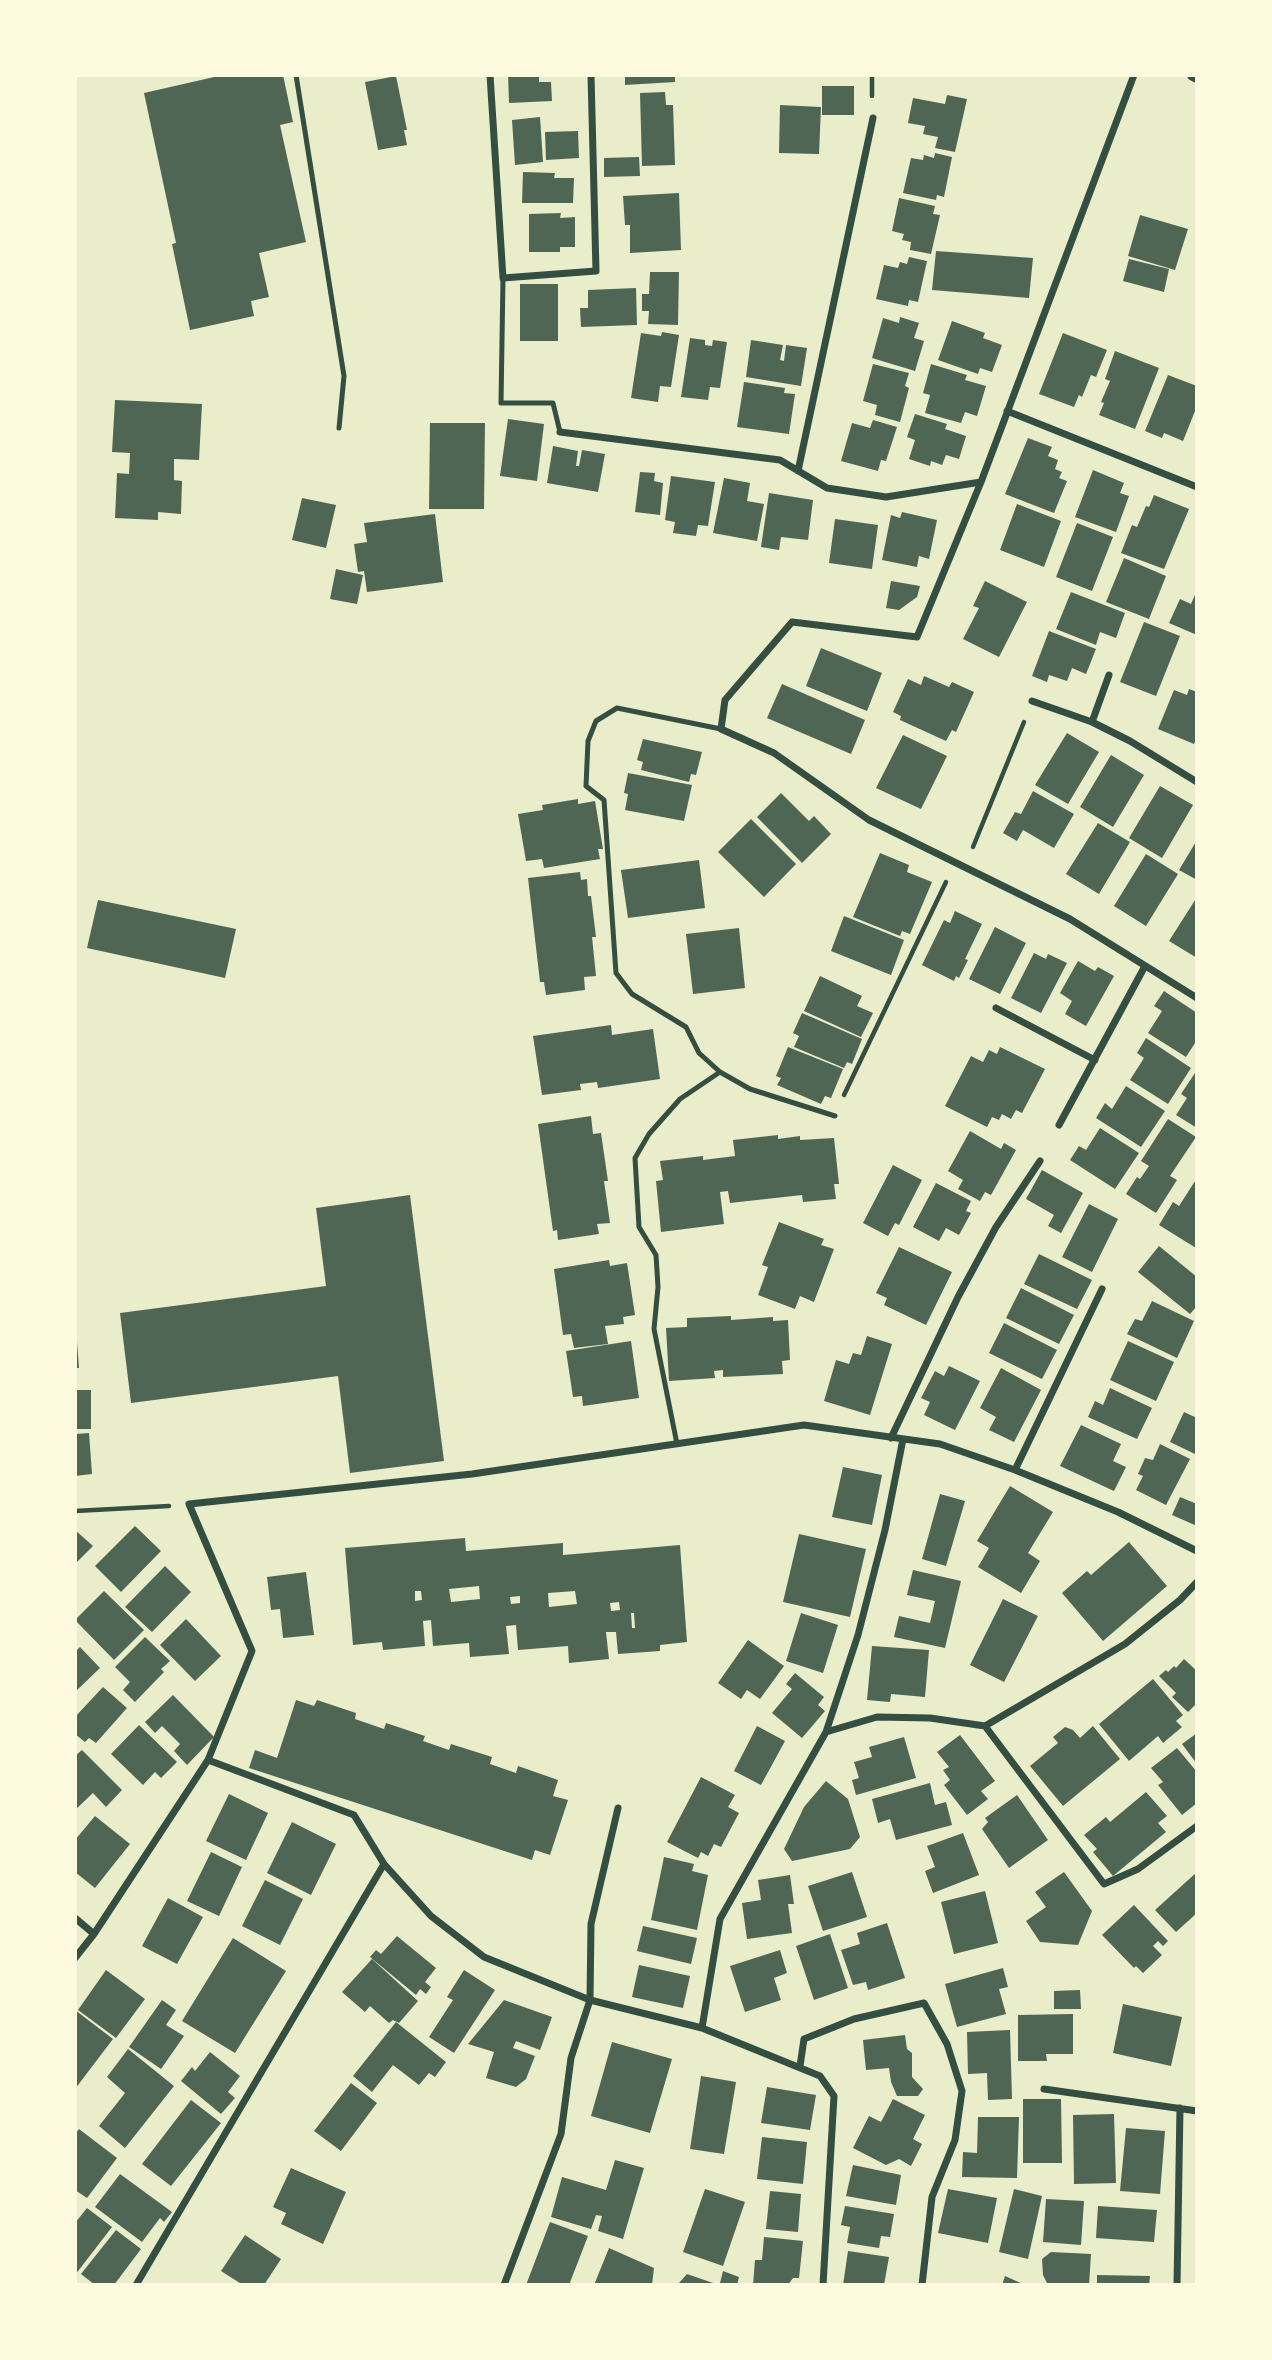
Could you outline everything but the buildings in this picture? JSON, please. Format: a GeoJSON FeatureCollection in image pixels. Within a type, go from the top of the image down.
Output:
{"type":"FeatureCollection","features":[{"type":"Feature","properties":{"kind":"street"},"geometry":{"type":"LineString","coordinates":[[490,75],[503,278],[596,271],[591,75]]}},
{"type":"Feature","properties":{"kind":"street"},"geometry":{"type":"LineString","coordinates":[[1134,75],[981,482],[917,637],[792,622],[725,700],[721,729],[774,753],[869,820],[1070,919],[1197,998]]}},
{"type":"Feature","properties":{"kind":"street"},"geometry":{"type":"LineString","coordinates":[[798,471],[873,118]]}},
{"type":"Feature","properties":{"kind":"street"},"geometry":{"type":"LineString","coordinates":[[1007,411],[1197,487]]}},
{"type":"Feature","properties":{"kind":"street"},"geometry":{"type":"LineString","coordinates":[[560,432],[780,460],[827,488],[886,497],[981,482]]}},
{"type":"Feature","properties":{"kind":"street"},"geometry":{"type":"LineString","coordinates":[[1092,722],[1109,675]]}},
{"type":"Feature","properties":{"kind":"street"},"geometry":{"type":"LineString","coordinates":[[1032,701],[1092,722],[1130,741],[1197,782]]}},
{"type":"Feature","properties":{"kind":"street"},"geometry":{"type":"LineString","coordinates":[[1059,1125],[1145,966]]}},
{"type":"Feature","properties":{"kind":"street"},"geometry":{"type":"LineString","coordinates":[[996,1008],[1095,1060]]}},
{"type":"Feature","properties":{"kind":"street"},"geometry":{"type":"LineString","coordinates":[[891,1438],[958,1297],[996,1227],[1040,1161]]}},
{"type":"Feature","properties":{"kind":"street"},"geometry":{"type":"LineString","coordinates":[[1015,1470],[1102,1289]]}},
{"type":"Feature","properties":{"kind":"street"},"geometry":{"type":"LineString","coordinates":[[75,1958],[94,1934],[208,1760],[252,1651],[189,1504],[472,1474],[803,1425],[940,1444],[1015,1470],[1118,1512],[1197,1551]]}},
{"type":"Feature","properties":{"kind":"street"},"geometry":{"type":"LineString","coordinates":[[702,2028],[720,1919],[826,1732],[858,1635],[903,1439]]}},
{"type":"Feature","properties":{"kind":"street"},"geometry":{"type":"LineString","coordinates":[[826,1732],[877,1717],[930,1718],[985,1726],[1125,1644],[1180,1600],[1197,1582]]}},
{"type":"Feature","properties":{"kind":"street"},"geometry":{"type":"LineString","coordinates":[[985,1726],[1104,1884],[1138,1869],[1197,1826]]}},
{"type":"Feature","properties":{"kind":"street"},"geometry":{"type":"LineString","coordinates":[[208,1760],[354,1815],[384,1864],[431,1916],[484,1957],[590,2000],[702,2028],[820,2076],[834,2096],[822,2285]]}},
{"type":"Feature","properties":{"kind":"street"},"geometry":{"type":"LineString","coordinates":[[504,2285],[561,2134],[571,2058],[590,2000],[591,1924],[618,1808]]}},
{"type":"Feature","properties":{"kind":"street"},"geometry":{"type":"LineString","coordinates":[[136,2285],[384,1864]]}},
{"type":"Feature","properties":{"kind":"street"},"geometry":{"type":"LineString","coordinates":[[75,1917],[94,1934]]}},
{"type":"Feature","properties":{"kind":"street"},"geometry":{"type":"LineString","coordinates":[[800,2066],[804,2039],[853,2019],[924,2003],[947,2044],[962,2091],[955,2140],[932,2197],[922,2285]]}},
{"type":"Feature","properties":{"kind":"street"},"geometry":{"type":"LineString","coordinates":[[1044,2089],[1197,2111]]}},
{"type":"Feature","properties":{"kind":"street"},"geometry":{"type":"LineString","coordinates":[[1177,2285],[1180,2108]]}},
{"type":"Feature","properties":{"kind":"lane"},"geometry":{"type":"LineString","coordinates":[[296,75],[344,376],[340,428]]}},
{"type":"Feature","properties":{"kind":"lane"},"geometry":{"type":"LineString","coordinates":[[503,278],[502,403],[553,403],[560,432]]}},
{"type":"Feature","properties":{"kind":"lane"},"geometry":{"type":"LineString","coordinates":[[721,729],[617,708],[596,721],[588,741],[586,786],[604,800],[615,972],[632,993],[686,1027],[699,1053],[720,1072],[750,1089],[835,1116]]}},
{"type":"Feature","properties":{"kind":"lane"},"geometry":{"type":"LineString","coordinates":[[677,1444],[654,1329],[658,1287],[656,1255],[639,1227],[635,1158],[649,1134],[680,1098],[720,1072]]}},
{"type":"Feature","properties":{"kind":"path"},"geometry":{"type":"LineString","coordinates":[[965,867],[1032,701]]}},
{"type":"Feature","properties":{"kind":"path"},"geometry":{"type":"LineString","coordinates":[[835,1116],[955,862]]}},
{"type":"Feature","properties":{"kind":"path"},"geometry":{"type":"LineString","coordinates":[[75,1511],[189,1504]]}}]}
